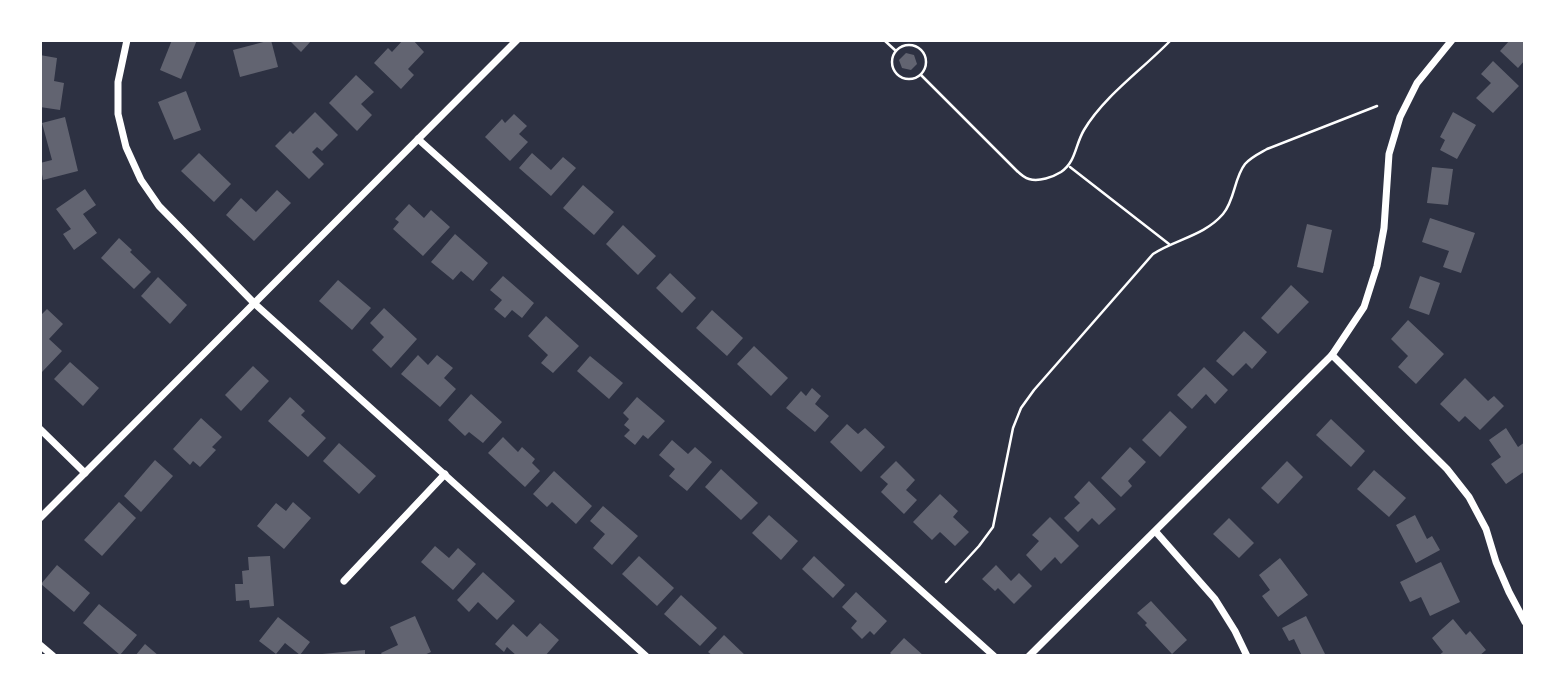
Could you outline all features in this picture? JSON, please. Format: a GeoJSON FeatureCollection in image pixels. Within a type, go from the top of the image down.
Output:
{"type":"FeatureCollection","features":[{"type":"Feature","properties":{"kind":"street"},"geometry":{"type":"LineString","coordinates":[[127,40],[118,82],[118,114],[126,147],[141,180],[159,206],[255,304],[646,656]]}},
{"type":"Feature","properties":{"kind":"street"},"geometry":{"type":"LineString","coordinates":[[40,518],[517,40]]}},
{"type":"Feature","properties":{"kind":"street"},"geometry":{"type":"LineString","coordinates":[[1029,656],[1332,355],[1364,307],[1377,266],[1384,228],[1389,154],[1400,117],[1417,83],[1452,40]]}},
{"type":"Feature","properties":{"kind":"street"},"geometry":{"type":"LineString","coordinates":[[418,139],[994,656]]}},
{"type":"Feature","properties":{"kind":"street"},"geometry":{"type":"LineString","coordinates":[[1332,355],[1447,469],[1469,497],[1486,529],[1496,562],[1525,622]]}},
{"type":"Feature","properties":{"kind":"street"},"geometry":{"type":"LineString","coordinates":[[40,429],[85,473]]}},
{"type":"Feature","properties":{"kind":"street"},"geometry":{"type":"LineString","coordinates":[[344,581],[445,474]]}},
{"type":"Feature","properties":{"kind":"street"},"geometry":{"type":"LineString","coordinates":[[1156,532],[1215,598],[1247,656]]}},
{"type":"Feature","properties":{"kind":"street"},"geometry":{"type":"LineString","coordinates":[[40,645],[53,656]]}},
{"type":"Feature","properties":{"kind":"path"},"geometry":{"type":"LineString","coordinates":[[884,40],[896,51]]}},
{"type":"Feature","properties":{"kind":"path"},"geometry":{"type":"LineString","coordinates":[[921,75],[1016,170],[1030,179],[1046,178],[1069,166],[1078,141],[1097,112],[1171,40]]}},
{"type":"Feature","properties":{"kind":"path"},"geometry":{"type":"LineString","coordinates":[[906,45],[921,49],[927,63],[921,75],[907,79],[898,75],[892,61],[896,51],[906,45]]}},
{"type":"Feature","properties":{"kind":"path"},"geometry":{"type":"LineString","coordinates":[[946,582],[993,527],[1013,428],[1021,408],[1153,254],[1169,244],[1199,234],[1212,225],[1225,212],[1244,166],[1252,158],[1268,149],[1377,106]]}},
{"type":"Feature","properties":{"kind":"path"},"geometry":{"type":"LineString","coordinates":[[1069,166],[1169,244]]}},
{"type":"Feature","properties":{"kind":"building"},"geometry":{"type":"Polygon","coordinates":[[[172,40],[197,40],[181,79],[160,70],[172,40]]]}},
{"type":"Feature","properties":{"kind":"building"},"geometry":{"type":"Polygon","coordinates":[[[271,40],[278,67],[240,77],[233,50],[271,40]]]}},
{"type":"Feature","properties":{"kind":"building"},"geometry":{"type":"Polygon","coordinates":[[[289,40],[312,40],[301,52],[289,40]]]}},
{"type":"Feature","properties":{"kind":"building"},"geometry":{"type":"Polygon","coordinates":[[[403,40],[413,40],[424,52],[408,69],[414,75],[401,89],[374,63],[388,48],[392,52],[403,40]]]}},
{"type":"Feature","properties":{"kind":"building"},"geometry":{"type":"Polygon","coordinates":[[[1510,40],[1525,40],[1525,60],[1518,68],[1500,51],[1510,40]]]}},
{"type":"Feature","properties":{"kind":"building"},"geometry":{"type":"Polygon","coordinates":[[[906,53],[914,55],[917,64],[911,70],[902,68],[899,60],[906,53]]]}},
{"type":"Feature","properties":{"kind":"building"},"geometry":{"type":"Polygon","coordinates":[[[40,55],[57,58],[54,81],[64,83],[60,110],[40,107],[40,55]]]}},
{"type":"Feature","properties":{"kind":"building"},"geometry":{"type":"Polygon","coordinates":[[[1493,61],[1519,86],[1493,113],[1476,98],[1491,83],[1481,74],[1493,61]]]}},
{"type":"Feature","properties":{"kind":"building"},"geometry":{"type":"Polygon","coordinates":[[[356,75],[374,92],[361,104],[372,115],[357,131],[329,103],[356,75]]]}},
{"type":"Feature","properties":{"kind":"building"},"geometry":{"type":"Polygon","coordinates":[[[186,91],[201,130],[174,140],[158,102],[186,91]]]}},
{"type":"Feature","properties":{"kind":"building"},"geometry":{"type":"Polygon","coordinates":[[[315,112],[338,135],[322,151],[317,147],[312,152],[324,164],[309,179],[275,146],[290,131],[293,134],[315,112]]]}},
{"type":"Feature","properties":{"kind":"building"},"geometry":{"type":"Polygon","coordinates":[[[1453,112],[1476,125],[1457,159],[1440,150],[1445,140],[1440,137],[1453,112]]]}},
{"type":"Feature","properties":{"kind":"building"},"geometry":{"type":"Polygon","coordinates":[[[514,114],[527,126],[519,134],[528,142],[510,161],[485,137],[502,119],[505,123],[514,114]]]}},
{"type":"Feature","properties":{"kind":"building"},"geometry":{"type":"Polygon","coordinates":[[[65,117],[78,171],[43,180],[40,163],[52,160],[42,123],[65,117]]]}},
{"type":"Feature","properties":{"kind":"building"},"geometry":{"type":"Polygon","coordinates":[[[199,153],[231,184],[214,202],[181,171],[199,153]]]}},
{"type":"Feature","properties":{"kind":"building"},"geometry":{"type":"Polygon","coordinates":[[[532,153],[551,170],[563,157],[576,168],[551,196],[519,168],[532,153]]]}},
{"type":"Feature","properties":{"kind":"building"},"geometry":{"type":"Polygon","coordinates":[[[1432,167],[1453,169],[1448,205],[1427,203],[1432,167]]]}},
{"type":"Feature","properties":{"kind":"building"},"geometry":{"type":"Polygon","coordinates":[[[583,185],[614,212],[594,235],[563,208],[583,185]]]}},
{"type":"Feature","properties":{"kind":"building"},"geometry":{"type":"Polygon","coordinates":[[[85,189],[96,205],[83,214],[97,233],[74,250],[63,234],[71,229],[56,209],[85,189]]]}},
{"type":"Feature","properties":{"kind":"building"},"geometry":{"type":"Polygon","coordinates":[[[277,190],[291,203],[254,241],[226,215],[241,198],[256,212],[277,190]]]}},
{"type":"Feature","properties":{"kind":"building"},"geometry":{"type":"Polygon","coordinates":[[[409,204],[424,218],[431,210],[450,227],[423,256],[393,229],[399,222],[395,219],[409,204]]]}},
{"type":"Feature","properties":{"kind":"building"},"geometry":{"type":"Polygon","coordinates":[[[1430,218],[1475,233],[1461,273],[1443,267],[1449,251],[1422,242],[1430,218]]]}},
{"type":"Feature","properties":{"kind":"building"},"geometry":{"type":"Polygon","coordinates":[[[1307,224],[1332,230],[1323,273],[1297,267],[1307,224]]]}},
{"type":"Feature","properties":{"kind":"building"},"geometry":{"type":"Polygon","coordinates":[[[623,225],[656,256],[638,275],[606,244],[623,225]]]}},
{"type":"Feature","properties":{"kind":"building"},"geometry":{"type":"Polygon","coordinates":[[[455,234],[488,263],[473,281],[461,271],[453,280],[431,262],[455,234]]]}},
{"type":"Feature","properties":{"kind":"building"},"geometry":{"type":"Polygon","coordinates":[[[119,238],[151,272],[134,289],[101,258],[119,238]]]}},
{"type":"Feature","properties":{"kind":"building"},"geometry":{"type":"Polygon","coordinates":[[[670,273],[696,298],[682,313],[656,288],[670,273]]]}},
{"type":"Feature","properties":{"kind":"building"},"geometry":{"type":"Polygon","coordinates":[[[503,276],[534,303],[522,318],[512,310],[505,318],[494,309],[502,300],[490,290],[503,276]]]}},
{"type":"Feature","properties":{"kind":"building"},"geometry":{"type":"Polygon","coordinates":[[[1420,276],[1440,283],[1429,315],[1409,308],[1420,276]]]}},
{"type":"Feature","properties":{"kind":"building"},"geometry":{"type":"Polygon","coordinates":[[[158,277],[187,305],[170,324],[141,296],[158,277]]]}},
{"type":"Feature","properties":{"kind":"building"},"geometry":{"type":"Polygon","coordinates":[[[338,280],[371,308],[352,330],[319,301],[338,280]]]}},
{"type":"Feature","properties":{"kind":"building"},"geometry":{"type":"Polygon","coordinates":[[[1291,285],[1309,302],[1278,334],[1261,318],[1291,285]]]}},
{"type":"Feature","properties":{"kind":"building"},"geometry":{"type":"Polygon","coordinates":[[[384,308],[417,339],[391,368],[372,350],[384,337],[370,323],[384,308]]]}},
{"type":"Feature","properties":{"kind":"building"},"geometry":{"type":"Polygon","coordinates":[[[47,309],[63,324],[49,339],[62,351],[42,372],[40,316],[47,309]]]}},
{"type":"Feature","properties":{"kind":"building"},"geometry":{"type":"Polygon","coordinates":[[[712,310],[743,338],[727,356],[696,328],[712,310]]]}},
{"type":"Feature","properties":{"kind":"building"},"geometry":{"type":"Polygon","coordinates":[[[546,316],[579,346],[553,373],[541,363],[548,355],[528,336],[546,316]]]}},
{"type":"Feature","properties":{"kind":"building"},"geometry":{"type":"Polygon","coordinates":[[[1408,320],[1444,354],[1416,384],[1398,367],[1408,356],[1391,339],[1408,320]]]}},
{"type":"Feature","properties":{"kind":"building"},"geometry":{"type":"Polygon","coordinates":[[[1244,331],[1267,352],[1252,369],[1246,363],[1233,376],[1216,361],[1244,331]]]}},
{"type":"Feature","properties":{"kind":"building"},"geometry":{"type":"Polygon","coordinates":[[[754,346],[788,378],[771,396],[737,364],[754,346]]]}},
{"type":"Feature","properties":{"kind":"building"},"geometry":{"type":"Polygon","coordinates":[[[418,355],[428,365],[437,355],[453,368],[444,378],[456,389],[440,407],[401,374],[418,355]]]}},
{"type":"Feature","properties":{"kind":"building"},"geometry":{"type":"Polygon","coordinates":[[[590,356],[623,383],[609,399],[577,371],[590,356]]]}},
{"type":"Feature","properties":{"kind":"building"},"geometry":{"type":"Polygon","coordinates":[[[70,362],[99,388],[83,406],[54,379],[70,362]]]}},
{"type":"Feature","properties":{"kind":"building"},"geometry":{"type":"Polygon","coordinates":[[[253,366],[269,381],[241,411],[225,395],[253,366]]]}},
{"type":"Feature","properties":{"kind":"building"},"geometry":{"type":"Polygon","coordinates":[[[1204,367],[1228,390],[1215,404],[1206,394],[1192,409],[1177,395],[1204,367]]]}},
{"type":"Feature","properties":{"kind":"building"},"geometry":{"type":"Polygon","coordinates":[[[1465,378],[1488,401],[1494,396],[1504,406],[1480,430],[1465,416],[1459,422],[1440,404],[1465,378]]]}},
{"type":"Feature","properties":{"kind":"building"},"geometry":{"type":"Polygon","coordinates":[[[812,388],[821,396],[815,404],[829,416],[815,432],[786,408],[801,391],[806,396],[812,388]]]}},
{"type":"Feature","properties":{"kind":"building"},"geometry":{"type":"Polygon","coordinates":[[[471,394],[502,422],[483,443],[469,432],[465,436],[448,420],[471,394]]]}},
{"type":"Feature","properties":{"kind":"building"},"geometry":{"type":"Polygon","coordinates":[[[290,397],[305,411],[301,415],[326,438],[308,457],[268,421],[290,397]]]}},
{"type":"Feature","properties":{"kind":"building"},"geometry":{"type":"Polygon","coordinates":[[[637,397],[665,421],[648,439],[643,435],[635,445],[624,436],[630,430],[624,425],[629,419],[623,413],[637,397]]]}},
{"type":"Feature","properties":{"kind":"building"},"geometry":{"type":"Polygon","coordinates":[[[1170,411],[1187,427],[1160,457],[1142,440],[1170,411]]]}},
{"type":"Feature","properties":{"kind":"building"},"geometry":{"type":"Polygon","coordinates":[[[201,418],[222,437],[212,447],[216,450],[200,467],[193,461],[190,465],[173,449],[201,418]]]}},
{"type":"Feature","properties":{"kind":"building"},"geometry":{"type":"Polygon","coordinates":[[[1331,419],[1365,451],[1351,467],[1316,435],[1331,419]]]}},
{"type":"Feature","properties":{"kind":"building"},"geometry":{"type":"Polygon","coordinates":[[[847,424],[858,434],[865,428],[885,447],[861,472],[830,442],[847,424]]]}},
{"type":"Feature","properties":{"kind":"building"},"geometry":{"type":"Polygon","coordinates":[[[1506,428],[1518,447],[1525,442],[1525,471],[1506,484],[1491,464],[1501,457],[1489,440],[1506,428]]]}},
{"type":"Feature","properties":{"kind":"building"},"geometry":{"type":"Polygon","coordinates":[[[503,437],[518,452],[522,447],[535,459],[532,463],[540,471],[525,487],[488,453],[503,437]]]}},
{"type":"Feature","properties":{"kind":"building"},"geometry":{"type":"Polygon","coordinates":[[[672,440],[688,454],[695,447],[712,462],[687,491],[669,476],[675,469],[659,455],[672,440]]]}},
{"type":"Feature","properties":{"kind":"building"},"geometry":{"type":"Polygon","coordinates":[[[339,443],[376,476],[359,494],[323,461],[339,443]]]}},
{"type":"Feature","properties":{"kind":"building"},"geometry":{"type":"Polygon","coordinates":[[[1130,447],[1146,462],[1128,481],[1132,486],[1121,497],[1101,478],[1130,447]]]}},
{"type":"Feature","properties":{"kind":"building"},"geometry":{"type":"Polygon","coordinates":[[[155,460],[173,476],[141,512],[124,496],[155,460]]]}},
{"type":"Feature","properties":{"kind":"building"},"geometry":{"type":"Polygon","coordinates":[[[896,461],[915,480],[906,490],[917,500],[904,514],[881,492],[888,484],[880,477],[896,461]]]}},
{"type":"Feature","properties":{"kind":"building"},"geometry":{"type":"Polygon","coordinates":[[[1287,461],[1303,477],[1278,504],[1261,488],[1287,461]]]}},
{"type":"Feature","properties":{"kind":"building"},"geometry":{"type":"Polygon","coordinates":[[[721,469],[758,503],[741,520],[705,487],[721,469]]]}},
{"type":"Feature","properties":{"kind":"building"},"geometry":{"type":"Polygon","coordinates":[[[1374,470],[1406,498],[1389,517],[1357,489],[1374,470]]]}},
{"type":"Feature","properties":{"kind":"building"},"geometry":{"type":"Polygon","coordinates":[[[554,471],[592,506],[576,524],[552,502],[547,507],[533,494],[554,471]]]}},
{"type":"Feature","properties":{"kind":"building"},"geometry":{"type":"Polygon","coordinates":[[[1089,481],[1116,509],[1099,525],[1092,518],[1078,532],[1064,518],[1080,503],[1074,497],[1089,481]]]}},
{"type":"Feature","properties":{"kind":"building"},"geometry":{"type":"Polygon","coordinates":[[[940,494],[958,511],[953,517],[969,532],[955,546],[940,532],[932,540],[913,522],[940,494]]]}},
{"type":"Feature","properties":{"kind":"building"},"geometry":{"type":"Polygon","coordinates":[[[119,502],[136,518],[102,556],[84,540],[119,502]]]}},
{"type":"Feature","properties":{"kind":"building"},"geometry":{"type":"Polygon","coordinates":[[[293,502],[311,518],[284,549],[257,526],[276,503],[286,511],[293,502]]]}},
{"type":"Feature","properties":{"kind":"building"},"geometry":{"type":"Polygon","coordinates":[[[603,506],[638,536],[612,565],[593,548],[605,534],[590,521],[603,506]]]}},
{"type":"Feature","properties":{"kind":"building"},"geometry":{"type":"Polygon","coordinates":[[[769,515],[798,541],[781,560],[752,533],[769,515]]]}},
{"type":"Feature","properties":{"kind":"building"},"geometry":{"type":"Polygon","coordinates":[[[1415,515],[1427,539],[1432,536],[1440,550],[1416,563],[1396,525],[1415,515]]]}},
{"type":"Feature","properties":{"kind":"building"},"geometry":{"type":"Polygon","coordinates":[[[1050,517],[1079,546],[1061,564],[1055,557],[1041,571],[1026,555],[1039,541],[1032,535],[1050,517]]]}},
{"type":"Feature","properties":{"kind":"building"},"geometry":{"type":"Polygon","coordinates":[[[1229,518],[1254,543],[1239,558],[1213,534],[1229,518]]]}},
{"type":"Feature","properties":{"kind":"building"},"geometry":{"type":"Polygon","coordinates":[[[435,546],[449,558],[458,548],[476,564],[453,590],[421,562],[435,546]]]}},
{"type":"Feature","properties":{"kind":"building"},"geometry":{"type":"Polygon","coordinates":[[[270,556],[274,606],[250,608],[249,600],[236,601],[235,584],[243,584],[242,571],[249,570],[248,557],[270,556]]]}},
{"type":"Feature","properties":{"kind":"building"},"geometry":{"type":"Polygon","coordinates":[[[639,556],[674,588],[657,606],[622,574],[639,556]]]}},
{"type":"Feature","properties":{"kind":"building"},"geometry":{"type":"Polygon","coordinates":[[[814,556],[845,585],[833,598],[802,569],[814,556]]]}},
{"type":"Feature","properties":{"kind":"building"},"geometry":{"type":"Polygon","coordinates":[[[1280,558],[1308,595],[1278,617],[1262,596],[1270,590],[1259,575],[1280,558]]]}},
{"type":"Feature","properties":{"kind":"building"},"geometry":{"type":"Polygon","coordinates":[[[1441,562],[1460,602],[1430,616],[1421,597],[1410,602],[1400,582],[1441,562]]]}},
{"type":"Feature","properties":{"kind":"building"},"geometry":{"type":"Polygon","coordinates":[[[57,565],[90,593],[74,612],[41,584],[57,565]]]}},
{"type":"Feature","properties":{"kind":"building"},"geometry":{"type":"Polygon","coordinates":[[[996,565],[1011,581],[1019,573],[1032,586],[1014,604],[998,588],[995,591],[982,579],[996,565]]]}},
{"type":"Feature","properties":{"kind":"building"},"geometry":{"type":"Polygon","coordinates":[[[483,572],[515,601],[497,620],[478,602],[469,612],[457,600],[483,572]]]}},
{"type":"Feature","properties":{"kind":"building"},"geometry":{"type":"Polygon","coordinates":[[[856,592],[887,621],[874,635],[870,631],[862,639],[851,628],[857,621],[842,607],[856,592]]]}},
{"type":"Feature","properties":{"kind":"building"},"geometry":{"type":"Polygon","coordinates":[[[681,595],[717,628],[700,646],[664,614],[681,595]]]}},
{"type":"Feature","properties":{"kind":"building"},"geometry":{"type":"Polygon","coordinates":[[[1151,601],[1187,640],[1172,654],[1137,613],[1151,601]]]}},
{"type":"Feature","properties":{"kind":"building"},"geometry":{"type":"Polygon","coordinates":[[[99,604],[137,635],[120,655],[83,623],[99,604]]]}},
{"type":"Feature","properties":{"kind":"building"},"geometry":{"type":"Polygon","coordinates":[[[415,616],[431,652],[422,656],[383,656],[381,653],[398,645],[390,627],[415,616]]]}},
{"type":"Feature","properties":{"kind":"building"},"geometry":{"type":"Polygon","coordinates":[[[1306,616],[1325,654],[1322,656],[1302,656],[1294,639],[1289,641],[1282,628],[1306,616]]]}},
{"type":"Feature","properties":{"kind":"building"},"geometry":{"type":"Polygon","coordinates":[[[278,617],[310,642],[300,655],[285,643],[276,654],[259,641],[278,617]]]}},
{"type":"Feature","properties":{"kind":"building"},"geometry":{"type":"Polygon","coordinates":[[[1453,619],[1466,635],[1470,631],[1486,650],[1479,656],[1438,656],[1443,652],[1432,638],[1453,619]]]}},
{"type":"Feature","properties":{"kind":"building"},"geometry":{"type":"Polygon","coordinates":[[[540,623],[559,640],[545,656],[517,656],[507,647],[504,652],[495,644],[513,624],[527,637],[540,623]]]}},
{"type":"Feature","properties":{"kind":"building"},"geometry":{"type":"Polygon","coordinates":[[[724,635],[746,656],[713,656],[708,652],[724,635]]]}},
{"type":"Feature","properties":{"kind":"building"},"geometry":{"type":"Polygon","coordinates":[[[904,638],[924,656],[893,656],[890,653],[904,638]]]}},
{"type":"Feature","properties":{"kind":"building"},"geometry":{"type":"Polygon","coordinates":[[[145,644],[159,656],[135,656],[145,644]]]}},
{"type":"Feature","properties":{"kind":"building"},"geometry":{"type":"Polygon","coordinates":[[[365,650],[365,656],[322,656],[322,654],[365,650]]]}}]}
